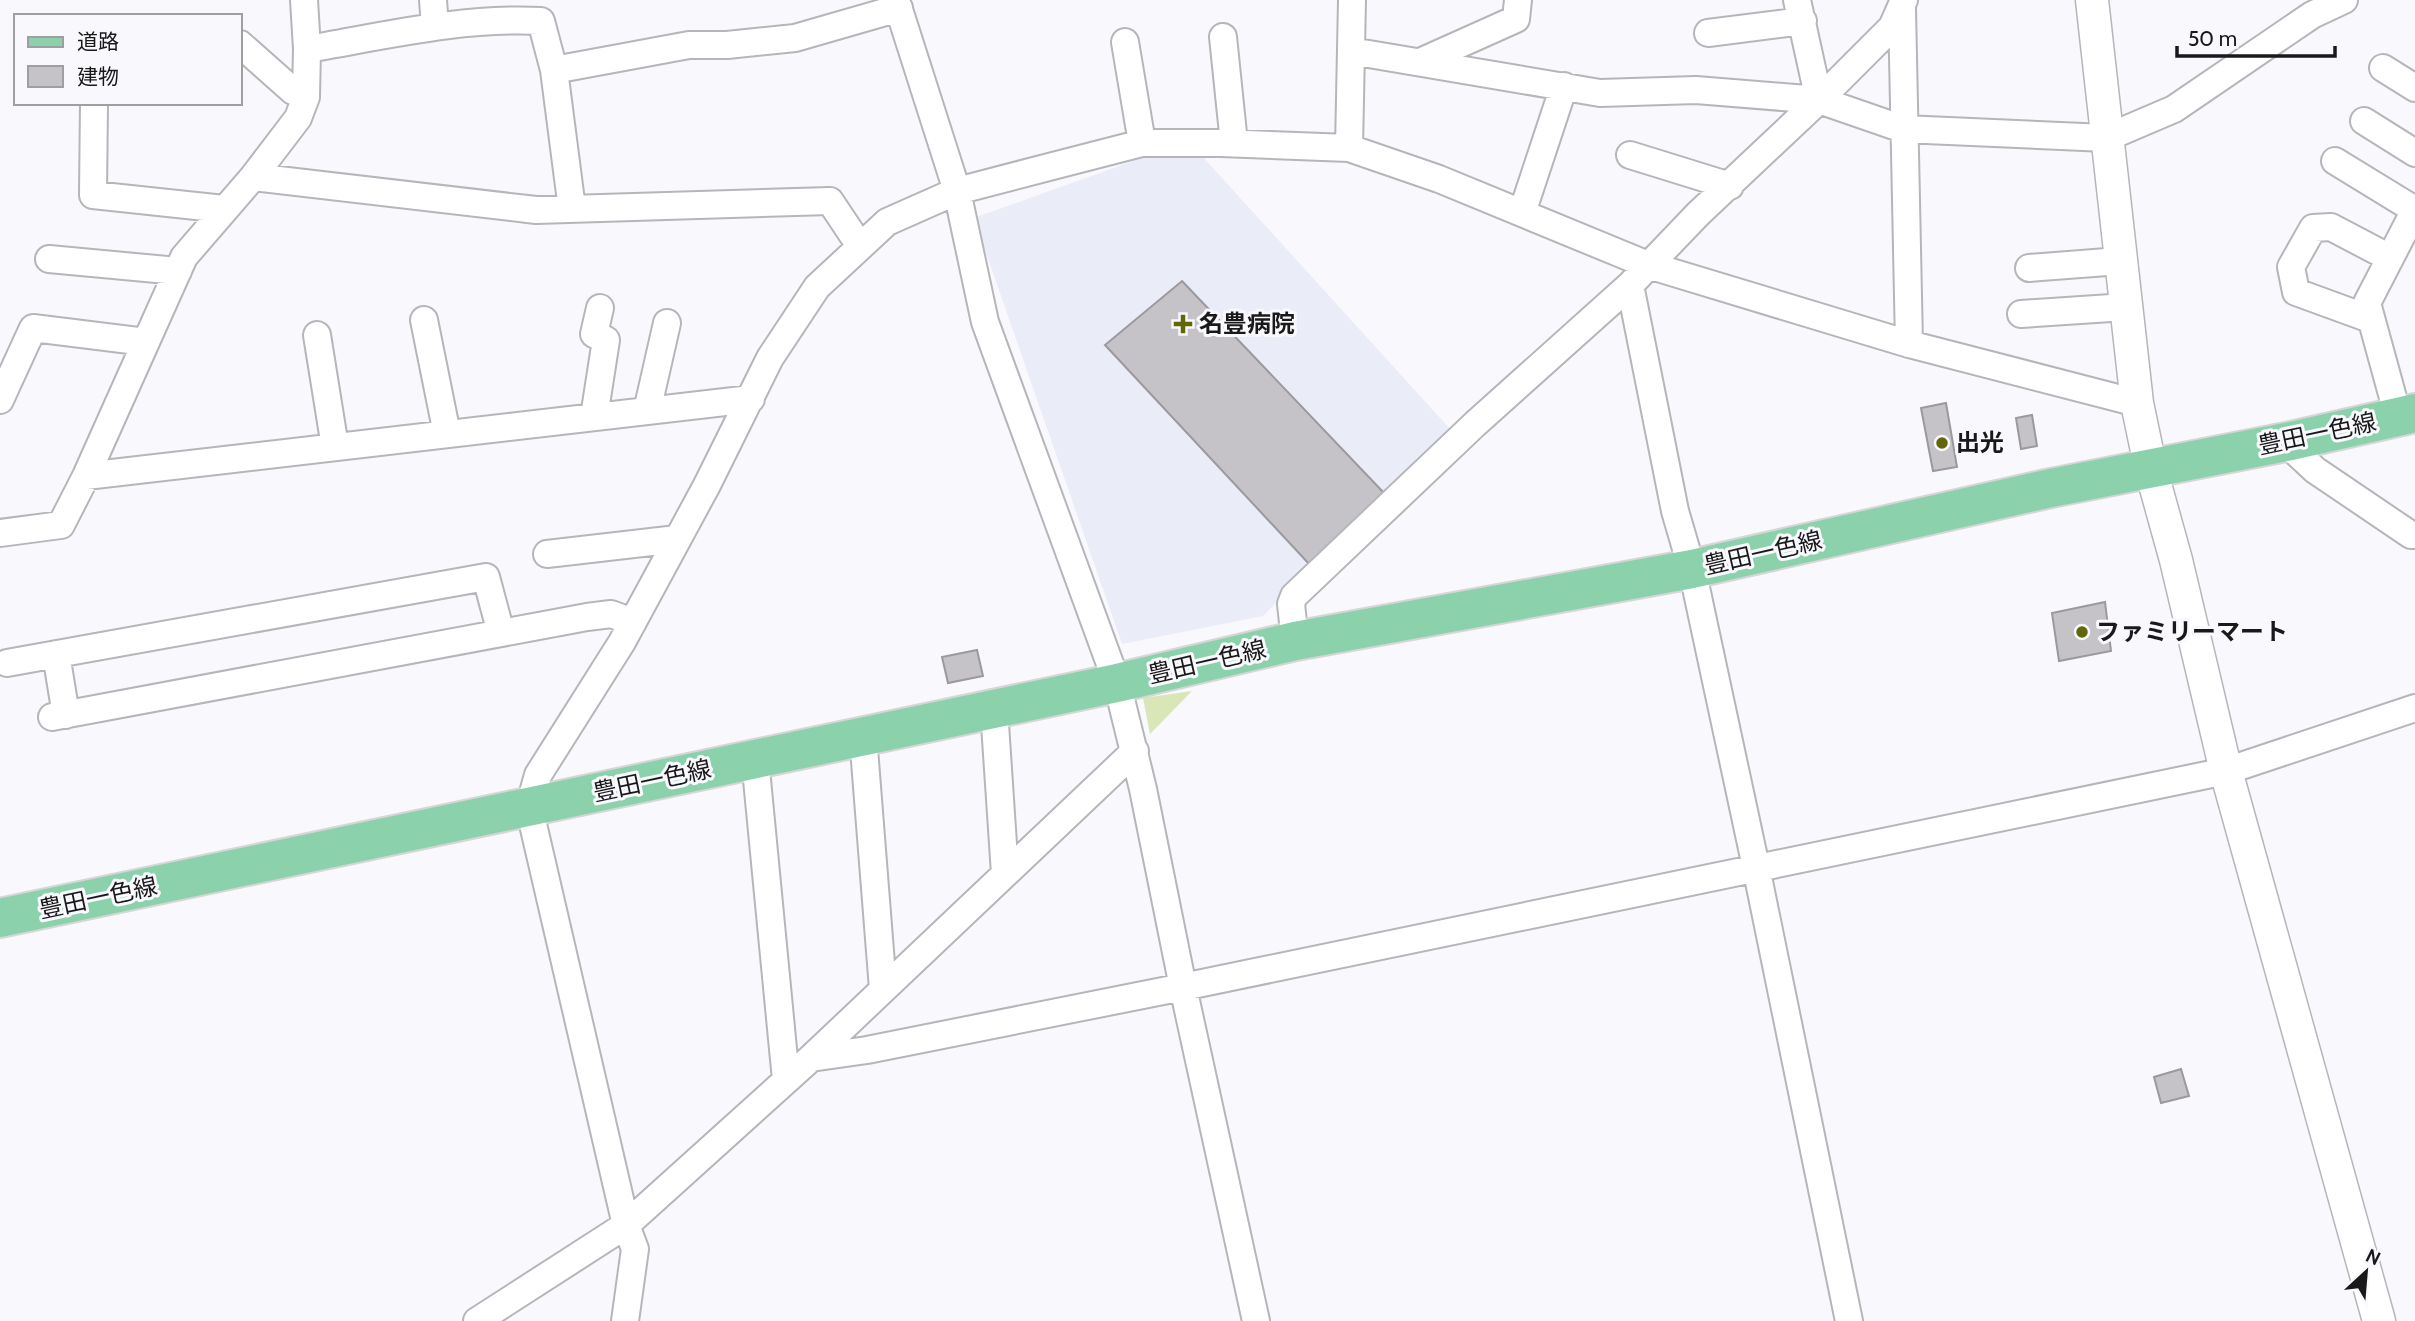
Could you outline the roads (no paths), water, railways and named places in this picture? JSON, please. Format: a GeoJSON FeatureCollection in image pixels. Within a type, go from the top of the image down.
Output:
{"type":"FeatureCollection","features":[{"type":"Feature","properties":{"kind":"main road","name":"豊田一色線"},"geometry":{"type":"LineString","coordinates":[[0,919],[1117,683],[1296,642],[1692,569],[2051,488],[2151,470],[2407,415]]}},
{"type":"Feature","properties":{"kind":"street"},"geometry":{"type":"LineString","coordinates":[[0,533],[61,524],[86,476],[184,257],[253,177],[298,118],[306,97],[304,0]]}},
{"type":"Feature","properties":{"kind":"street"},"geometry":{"type":"LineString","coordinates":[[433,0],[435,27]]}},
{"type":"Feature","properties":{"kind":"street"},"geometry":{"type":"LineString","coordinates":[[1349,148],[1352,0]]}},
{"type":"Feature","properties":{"kind":"street"},"geometry":{"type":"LineString","coordinates":[[1420,62],[1516,19],[1518,0]]}},
{"type":"Feature","properties":{"kind":"street"},"geometry":{"type":"LineString","coordinates":[[2092,0],[2137,403],[2151,470],[2176,560],[2226,771],[2379,1321]]}},
{"type":"Feature","properties":{"kind":"street"},"geometry":{"type":"LineString","coordinates":[[1351,51],[1600,93],[1696,90],[1819,100],[1903,128],[2106,138],[2174,109],[2316,6],[2344,0]]}},
{"type":"Feature","properties":{"kind":"street"},"geometry":{"type":"LineString","coordinates":[[1296,642],[1291,604],[1294,596],[1475,424],[1630,285],[1698,214],[1892,27],[1903,2]]}},
{"type":"Feature","properties":{"kind":"street"},"geometry":{"type":"LineString","coordinates":[[1903,2],[1903,128],[1909,344]]}},
{"type":"Feature","properties":{"kind":"street"},"geometry":{"type":"LineString","coordinates":[[554,70],[689,45],[727,45],[796,38],[897,4],[957,191],[985,322],[1117,683],[1135,751],[1183,988],[1256,1321]]}},
{"type":"Feature","properties":{"kind":"street"},"geometry":{"type":"LineString","coordinates":[[307,49],[435,27],[510,10],[541,22],[554,70],[572,209]]}},
{"type":"Feature","properties":{"kind":"street"},"geometry":{"type":"LineString","coordinates":[[1708,33],[1800,10],[1819,100]]}},
{"type":"Feature","properties":{"kind":"street"},"geometry":{"type":"LineString","coordinates":[[1223,37],[1234,143]]}},
{"type":"Feature","properties":{"kind":"street"},"geometry":{"type":"LineString","coordinates":[[1125,42],[1142,143]]}},
{"type":"Feature","properties":{"kind":"street"},"geometry":{"type":"LineString","coordinates":[[242,46],[293,91],[306,97]]}},
{"type":"Feature","properties":{"kind":"street"},"geometry":{"type":"LineString","coordinates":[[2383,68],[2415,88]]}},
{"type":"Feature","properties":{"kind":"street"},"geometry":{"type":"LineString","coordinates":[[1522,213],[1564,86]]}},
{"type":"Feature","properties":{"kind":"street"},"geometry":{"type":"LineString","coordinates":[[93,105],[93,195],[224,209]]}},
{"type":"Feature","properties":{"kind":"street"},"geometry":{"type":"LineString","coordinates":[[2364,121],[2415,153]]}},
{"type":"Feature","properties":{"kind":"street"},"geometry":{"type":"LineString","coordinates":[[625,1321],[635,1249],[626,1225],[530,807],[538,775],[633,622],[770,359],[817,287],[887,222],[957,191],[1142,143],[1234,143],[1349,148],[1439,179],[1648,265],[1909,344],[2137,403]]}},
{"type":"Feature","properties":{"kind":"street"},"geometry":{"type":"LineString","coordinates":[[1630,155],[1730,186]]}},
{"type":"Feature","properties":{"kind":"street"},"geometry":{"type":"LineString","coordinates":[[2335,161],[2415,210],[2367,303],[2370,319],[2407,415]]}},
{"type":"Feature","properties":{"kind":"street"},"geometry":{"type":"LineString","coordinates":[[253,177],[536,211],[830,201],[860,246]]}},
{"type":"Feature","properties":{"kind":"street"},"geometry":{"type":"LineString","coordinates":[[2370,319],[2296,292],[2291,267],[2313,228],[2331,227],[2390,258]]}},
{"type":"Feature","properties":{"kind":"street"},"geometry":{"type":"LineString","coordinates":[[49,259],[178,271]]}},
{"type":"Feature","properties":{"kind":"street"},"geometry":{"type":"LineString","coordinates":[[2029,268],[2120,261]]}},
{"type":"Feature","properties":{"kind":"street"},"geometry":{"type":"LineString","coordinates":[[1630,285],[1675,511],[1692,569],[1756,867],[1849,1321]]}},
{"type":"Feature","properties":{"kind":"street"},"geometry":{"type":"LineString","coordinates":[[2021,314],[2126,307]]}},
{"type":"Feature","properties":{"kind":"street"},"geometry":{"type":"LineString","coordinates":[[594,417],[607,340],[594,334],[600,309]]}},
{"type":"Feature","properties":{"kind":"street"},"geometry":{"type":"LineString","coordinates":[[424,320],[447,434]]}},
{"type":"Feature","properties":{"kind":"street"},"geometry":{"type":"LineString","coordinates":[[647,411],[667,323]]}},
{"type":"Feature","properties":{"kind":"street"},"geometry":{"type":"LineString","coordinates":[[0,400],[33,328],[146,342]]}},
{"type":"Feature","properties":{"kind":"street"},"geometry":{"type":"LineString","coordinates":[[317,335],[335,447]]}},
{"type":"Feature","properties":{"kind":"street"},"geometry":{"type":"LineString","coordinates":[[86,476],[751,399]]}},
{"type":"Feature","properties":{"kind":"street"},"geometry":{"type":"LineString","coordinates":[[2286,442],[2315,470],[2411,534],[2415,534]]}},
{"type":"Feature","properties":{"kind":"street"},"geometry":{"type":"LineString","coordinates":[[547,554],[677,539]]}},
{"type":"Feature","properties":{"kind":"street"},"geometry":{"type":"LineString","coordinates":[[7,663],[486,576],[501,633]]}},
{"type":"Feature","properties":{"kind":"street"},"geometry":{"type":"LineString","coordinates":[[56,654],[59,716],[611,614],[633,622]]}},
{"type":"Feature","properties":{"kind":"street"},"geometry":{"type":"LineString","coordinates":[[811,1058],[867,1050],[1183,988],[2226,771],[2415,708]]}},
{"type":"Feature","properties":{"kind":"street"},"geometry":{"type":"LineString","coordinates":[[994,709],[1005,874]]}},
{"type":"Feature","properties":{"kind":"street"},"geometry":{"type":"LineString","coordinates":[[863,736],[883,989]]}},
{"type":"Feature","properties":{"kind":"street"},"geometry":{"type":"LineString","coordinates":[[477,1321],[626,1225],[811,1058],[1135,751]]}},
{"type":"Feature","properties":{"kind":"street"},"geometry":{"type":"LineString","coordinates":[[755,759],[786,1080]]}},
{"type":"Feature","properties":{"kind":"place","name":"名豊病院"},"geometry":{"type":"Point","coordinates":[1183,324]}},
{"type":"Feature","properties":{"kind":"place","name":"出光"},"geometry":{"type":"Point","coordinates":[1942,443]}},
{"type":"Feature","properties":{"kind":"place","name":"ファミリーマート"},"geometry":{"type":"Point","coordinates":[2082,632]}}]}
